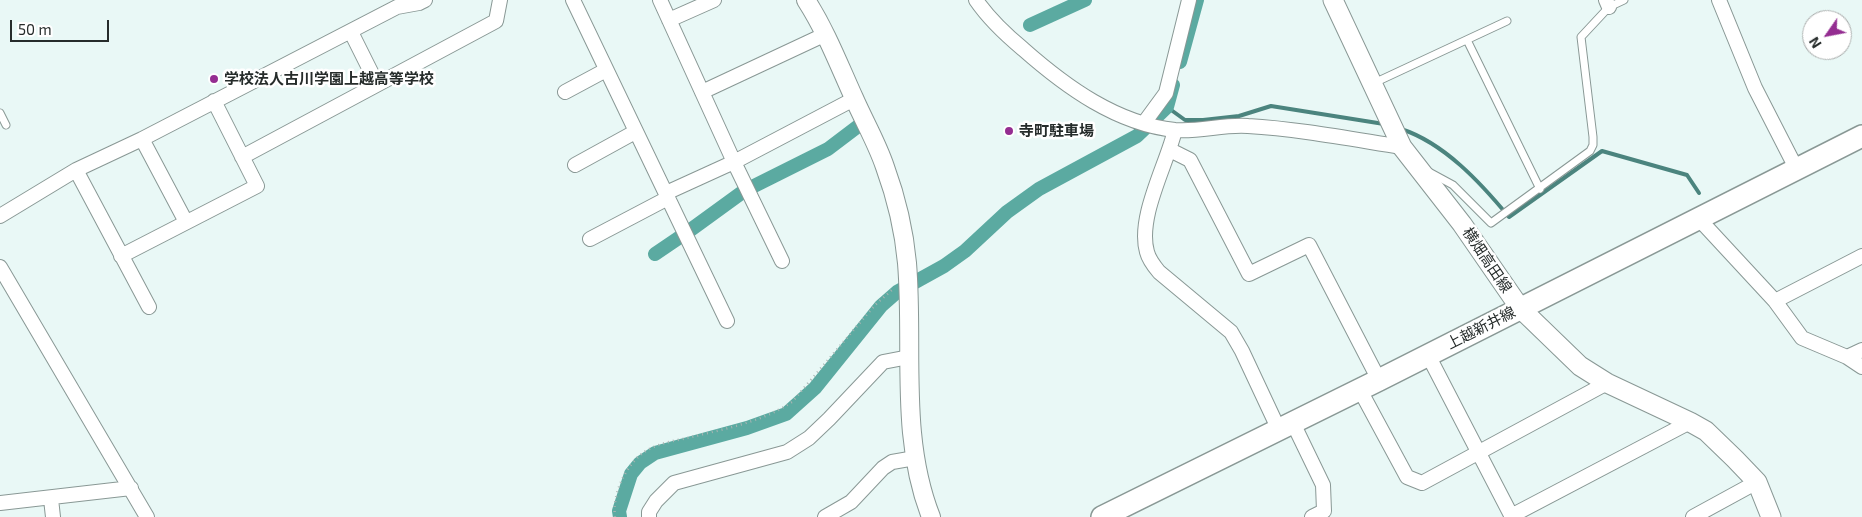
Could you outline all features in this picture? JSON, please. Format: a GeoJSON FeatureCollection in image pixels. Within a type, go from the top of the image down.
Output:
{"type":"FeatureCollection","features":[{"type":"Feature","properties":{"kind":"main road","name":"横畑高田線"},"geometry":{"type":"LineString","coordinates":[[1332,0],[1402,147],[1462,224],[1520,308],[1580,366],[1606,383],[1706,431],[1757,482],[1771,517]]}},
{"type":"Feature","properties":{"kind":"main road","name":"上越新井線"},"geometry":{"type":"LineString","coordinates":[[1102,517],[1360,390],[1862,136]]}},
{"type":"Feature","properties":{"kind":"street"},"geometry":{"type":"LineString","coordinates":[[0,216],[76,170],[142,139],[397,7],[425,0]]}},
{"type":"Feature","properties":{"kind":"street"},"geometry":{"type":"LineString","coordinates":[[242,157],[496,21],[500,0]]}},
{"type":"Feature","properties":{"kind":"street"},"geometry":{"type":"LineString","coordinates":[[573,0],[727,321]]}},
{"type":"Feature","properties":{"kind":"street"},"geometry":{"type":"LineString","coordinates":[[660,0],[734,162],[782,261]]}},
{"type":"Feature","properties":{"kind":"street"},"geometry":{"type":"LineString","coordinates":[[669,20],[714,0]]}},
{"type":"Feature","properties":{"kind":"street"},"geometry":{"type":"LineString","coordinates":[[806,0],[826,34],[891,182],[902,228],[908,280],[910,413],[915,458],[922,492],[931,517]]}},
{"type":"Feature","properties":{"kind":"street"},"geometry":{"type":"LineString","coordinates":[[976,0],[994,24],[1072,89],[1091,100],[1144,123],[1175,130],[1245,125],[1295,130],[1402,147]]}},
{"type":"Feature","properties":{"kind":"street"},"geometry":{"type":"LineString","coordinates":[[1144,123],[1166,93],[1189,0]]}},
{"type":"Feature","properties":{"kind":"street"},"geometry":{"type":"LineString","coordinates":[[1719,0],[1755,88],[1796,168]]}},
{"type":"Feature","properties":{"kind":"street"},"geometry":{"type":"LineString","coordinates":[[351,32],[377,84]]}},
{"type":"Feature","properties":{"kind":"street"},"geometry":{"type":"LineString","coordinates":[[702,92],[826,34]]}},
{"type":"Feature","properties":{"kind":"street"},"geometry":{"type":"LineString","coordinates":[[565,92],[606,70]]}},
{"type":"Feature","properties":{"kind":"street"},"geometry":{"type":"LineString","coordinates":[[590,239],[667,196],[854,99]]}},
{"type":"Feature","properties":{"kind":"street"},"geometry":{"type":"LineString","coordinates":[[121,256],[257,186],[214,101]]}},
{"type":"Feature","properties":{"kind":"street"},"geometry":{"type":"LineString","coordinates":[[1175,130],[1170,150],[1150,204],[1146,235],[1147,254],[1159,272],[1231,332],[1323,485],[1321,515]]}},
{"type":"Feature","properties":{"kind":"street"},"geometry":{"type":"LineString","coordinates":[[575,165],[636,132]]}},
{"type":"Feature","properties":{"kind":"street"},"geometry":{"type":"LineString","coordinates":[[142,139],[186,222]]}},
{"type":"Feature","properties":{"kind":"street"},"geometry":{"type":"LineString","coordinates":[[1170,150],[1190,160],[1249,274],[1309,245],[1379,380]]}},
{"type":"Feature","properties":{"kind":"street"},"geometry":{"type":"LineString","coordinates":[[76,170],[149,307]]}},
{"type":"Feature","properties":{"kind":"street"},"geometry":{"type":"LineString","coordinates":[[1699,219],[1775,301],[1802,338],[1847,357],[1862,367]]}},
{"type":"Feature","properties":{"kind":"street"},"geometry":{"type":"LineString","coordinates":[[1775,301],[1862,256]]}},
{"type":"Feature","properties":{"kind":"street"},"geometry":{"type":"LineString","coordinates":[[0,267],[147,517]]}},
{"type":"Feature","properties":{"kind":"street"},"geometry":{"type":"LineString","coordinates":[[1847,357],[1862,350]]}},
{"type":"Feature","properties":{"kind":"street"},"geometry":{"type":"LineString","coordinates":[[1428,355],[1512,517],[1690,422]]}},
{"type":"Feature","properties":{"kind":"street"},"geometry":{"type":"LineString","coordinates":[[649,517],[656,502],[674,483],[787,452],[809,438],[883,362],[909,357]]}},
{"type":"Feature","properties":{"kind":"street"},"geometry":{"type":"LineString","coordinates":[[1360,390],[1407,477],[1422,483],[1606,383]]}},
{"type":"Feature","properties":{"kind":"street"},"geometry":{"type":"LineString","coordinates":[[825,517],[851,502],[883,468],[892,462],[915,458]]}},
{"type":"Feature","properties":{"kind":"street"},"geometry":{"type":"LineString","coordinates":[[1693,517],[1757,482]]}},
{"type":"Feature","properties":{"kind":"street"},"geometry":{"type":"LineString","coordinates":[[0,503],[51,499],[131,488]]}},
{"type":"Feature","properties":{"kind":"street"},"geometry":{"type":"LineString","coordinates":[[51,499],[53,517]]}},
{"type":"Feature","properties":{"kind":"lane"},"geometry":{"type":"LineString","coordinates":[[1418,166],[1453,185],[1491,223],[1590,151],[1593,145],[1581,37],[1607,4],[1624,0]]}},
{"type":"Feature","properties":{"kind":"lane"},"geometry":{"type":"LineString","coordinates":[[1372,84],[1507,20]]}},
{"type":"Feature","properties":{"kind":"lane"},"geometry":{"type":"LineString","coordinates":[[1467,40],[1540,189]]}},
{"type":"Feature","properties":{"kind":"lane"},"geometry":{"type":"LineString","coordinates":[[0,113],[6,125]]}},
{"type":"Feature","properties":{"kind":"path"},"geometry":{"type":"LineString","coordinates":[[614,517],[613,508],[619,488],[629,467],[643,453],[678,440],[749,422],[781,409],[792,402],[875,305],[908,280]]}},
{"type":"Feature","properties":{"kind":"waterway"},"geometry":{"type":"LineString","coordinates":[[1030,25],[1085,0]]}},
{"type":"Feature","properties":{"kind":"waterway"},"geometry":{"type":"LineString","coordinates":[[1180,62],[1197,0]]}},
{"type":"Feature","properties":{"kind":"waterway"},"geometry":{"type":"LineString","coordinates":[[620,517],[619,511],[631,474],[640,463],[655,453],[747,428],[786,414],[815,388],[881,306],[897,292],[944,266],[965,251],[1007,212],[1039,189],[1137,136],[1167,107],[1173,85]]}},
{"type":"Feature","properties":{"kind":"waterway"},"geometry":{"type":"LineString","coordinates":[[1167,107],[1185,120],[1239,116],[1271,106],[1384,124]]}},
{"type":"Feature","properties":{"kind":"waterway"},"geometry":{"type":"LineString","coordinates":[[752,187],[828,149],[861,124]]}},
{"type":"Feature","properties":{"kind":"waterway"},"geometry":{"type":"LineString","coordinates":[[1401,129],[1417,135],[1432,144],[1460,165],[1486,190],[1509,217],[1602,151],[1687,175],[1699,193]]}},
{"type":"Feature","properties":{"kind":"waterway"},"geometry":{"type":"LineString","coordinates":[[689,231],[744,191]]}},
{"type":"Feature","properties":{"kind":"waterway"},"geometry":{"type":"LineString","coordinates":[[655,254],[683,235]]}},
{"type":"Feature","properties":{"kind":"place","name":"学校法人古川学園上越高等学校"},"geometry":{"type":"Point","coordinates":[214,79]}},
{"type":"Feature","properties":{"kind":"place","name":"寺町駐車場"},"geometry":{"type":"Point","coordinates":[1009,131]}}]}
